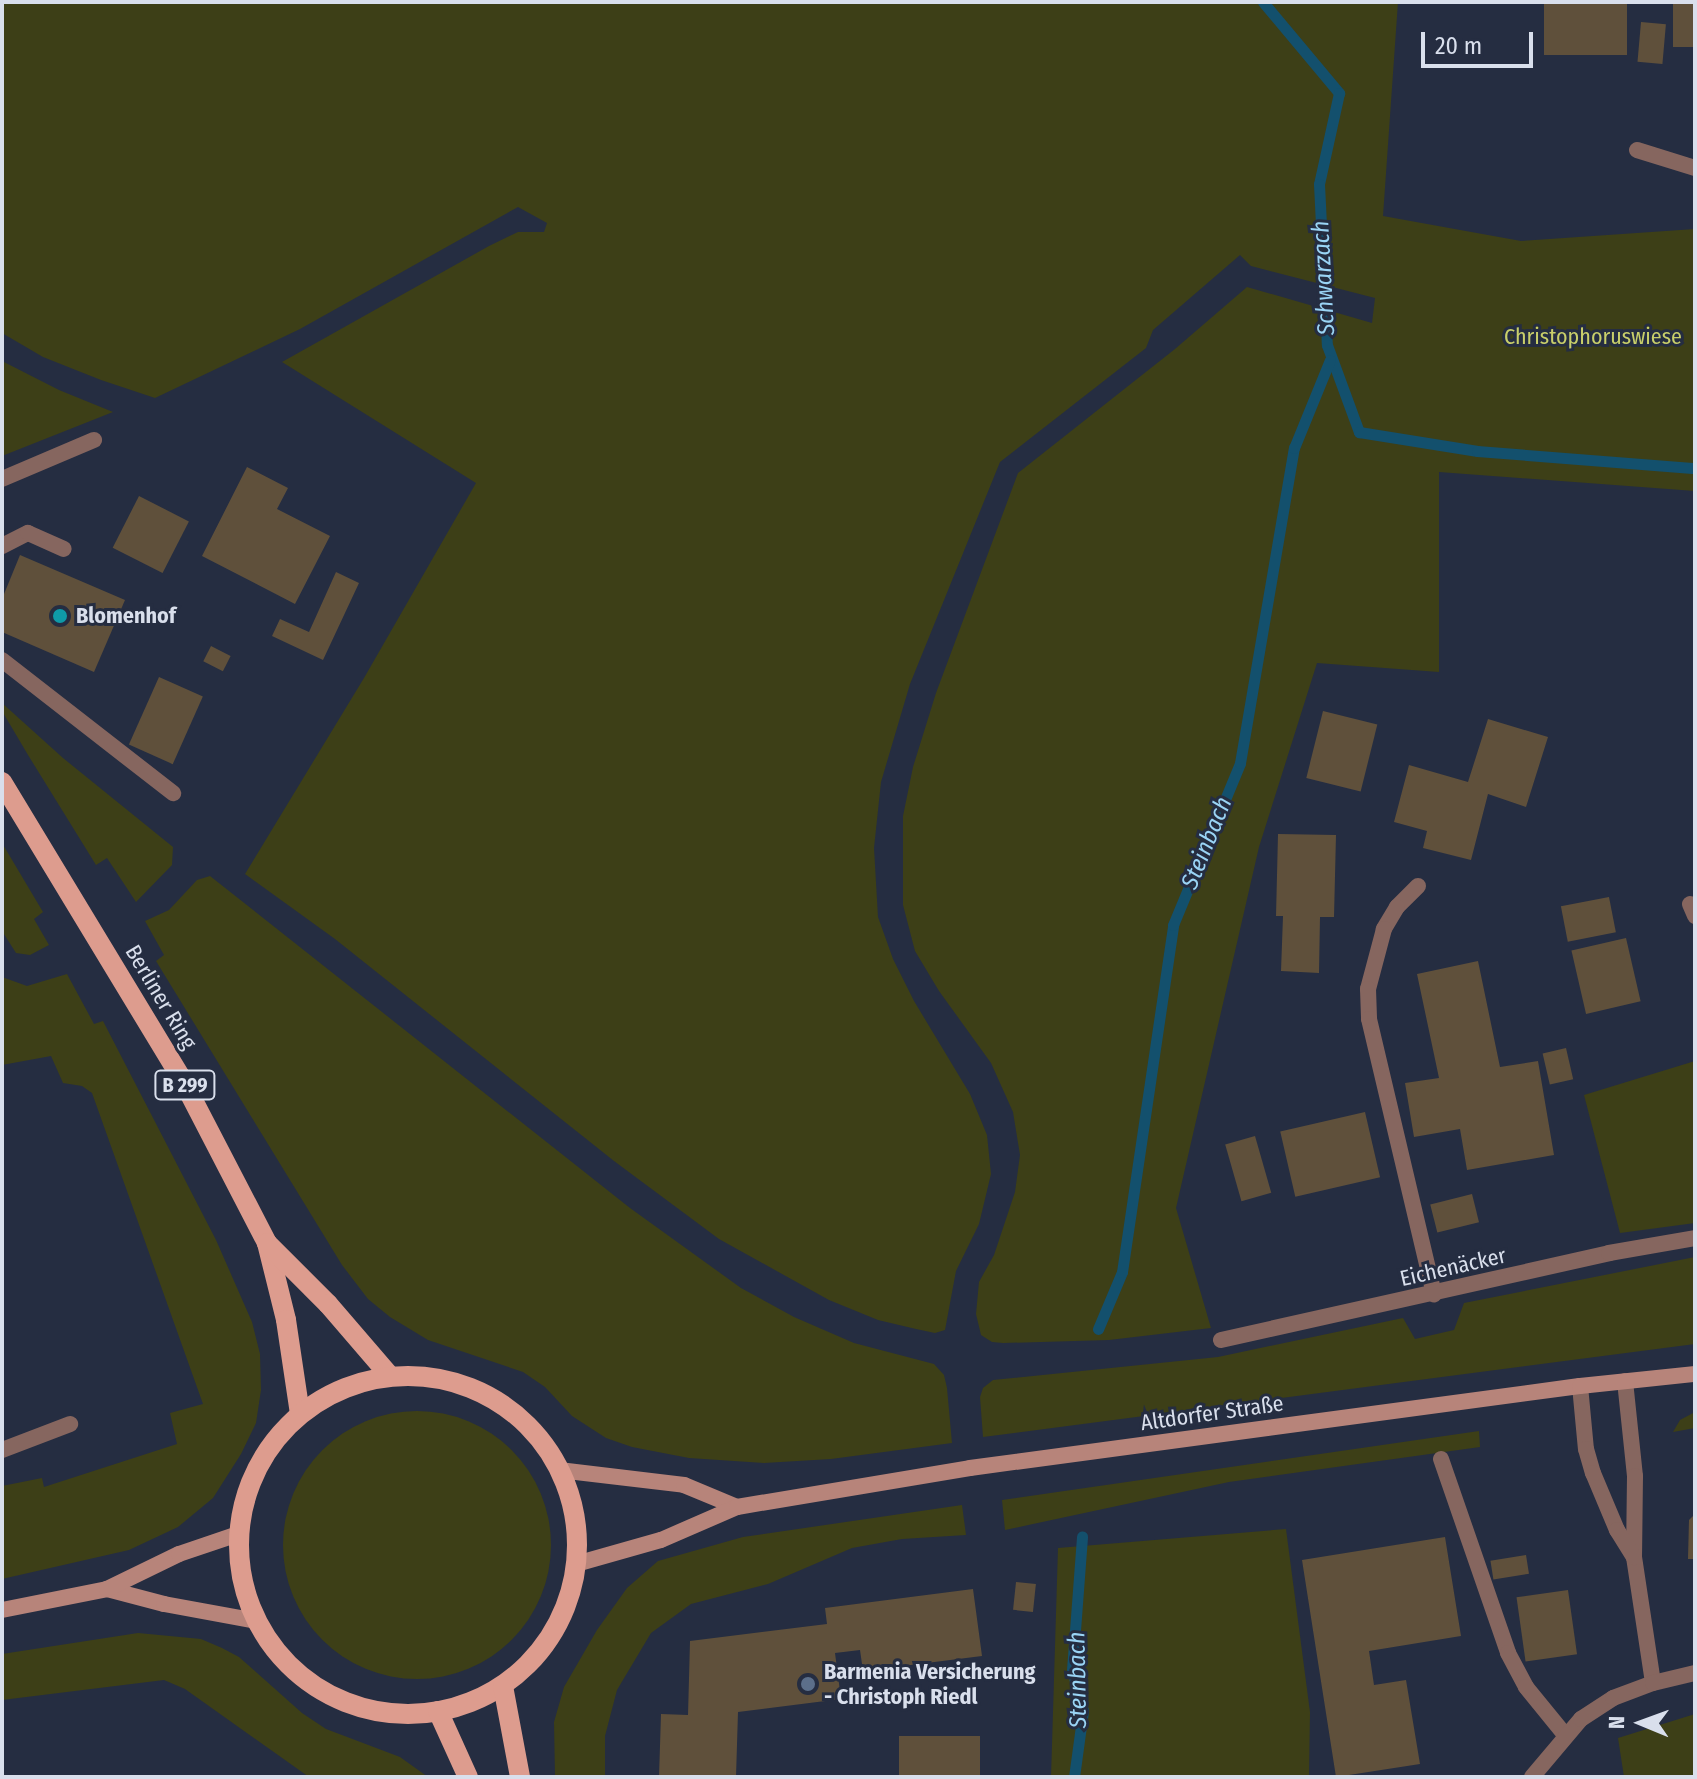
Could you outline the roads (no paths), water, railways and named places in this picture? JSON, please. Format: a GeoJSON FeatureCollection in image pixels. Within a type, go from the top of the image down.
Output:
{"type":"FeatureCollection","features":[{"type":"Feature","properties":{"kind":"main road","name":"Berliner Ring"},"geometry":{"type":"LineString","coordinates":[[2,782],[181,1077],[267,1243],[286,1320],[300,1414]]}},
{"type":"Feature","properties":{"kind":"main road","name":"Berliner Ring"},"geometry":{"type":"LineString","coordinates":[[267,1243],[328,1304],[390,1376]]}},
{"type":"Feature","properties":{"kind":"main road","name":"Altdorfer Straße"},"geometry":{"type":"LineString","coordinates":[[576,1564],[661,1540],[737,1507],[970,1468],[1580,1386],[1695,1374]]}},
{"type":"Feature","properties":{"kind":"main road"},"geometry":{"type":"LineString","coordinates":[[390,1376],[441,1379],[489,1397],[530,1428],[559,1470],[574,1512],[576,1564],[567,1605],[537,1658],[503,1686],[438,1711],[394,1715],[371,1711],[332,1696],[288,1663],[257,1621],[241,1575],[238,1534],[244,1501],[259,1464],[300,1414],[342,1389],[390,1376]]}},
{"type":"Feature","properties":{"kind":"main road"},"geometry":{"type":"LineString","coordinates":[[559,1470],[684,1485],[737,1507]]}},
{"type":"Feature","properties":{"kind":"main road"},"geometry":{"type":"LineString","coordinates":[[2,1610],[107,1589],[179,1554],[238,1534]]}},
{"type":"Feature","properties":{"kind":"main road"},"geometry":{"type":"LineString","coordinates":[[107,1589],[150,1601],[257,1621]]}},
{"type":"Feature","properties":{"kind":"main road"},"geometry":{"type":"LineString","coordinates":[[503,1686],[520,1777]]}},
{"type":"Feature","properties":{"kind":"main road"},"geometry":{"type":"LineString","coordinates":[[438,1711],[468,1777]]}},
{"type":"Feature","properties":{"kind":"street"},"geometry":{"type":"LineString","coordinates":[[1637,150],[1695,168]]}},
{"type":"Feature","properties":{"kind":"street"},"geometry":{"type":"LineString","coordinates":[[2,479],[94,440]]}},
{"type":"Feature","properties":{"kind":"street"},"geometry":{"type":"LineString","coordinates":[[2,546],[28,533],[64,549]]}},
{"type":"Feature","properties":{"kind":"street"},"geometry":{"type":"LineString","coordinates":[[2,660],[173,793]]}},
{"type":"Feature","properties":{"kind":"street"},"geometry":{"type":"LineString","coordinates":[[1418,886],[1397,907],[1384,929],[1368,989],[1369,1019],[1434,1294]]}},
{"type":"Feature","properties":{"kind":"street","name":"Eichenäcker"},"geometry":{"type":"LineString","coordinates":[[1221,1340],[1609,1253],[1695,1238]]}},
{"type":"Feature","properties":{"kind":"street"},"geometry":{"type":"LineString","coordinates":[[1625,1381],[1635,1476],[1634,1557],[1653,1683]]}},
{"type":"Feature","properties":{"kind":"street"},"geometry":{"type":"LineString","coordinates":[[1580,1386],[1586,1449],[1593,1473],[1617,1530],[1634,1557]]}},
{"type":"Feature","properties":{"kind":"street"},"geometry":{"type":"LineString","coordinates":[[2,1450],[70,1424]]}},
{"type":"Feature","properties":{"kind":"street"},"geometry":{"type":"LineString","coordinates":[[1441,1459],[1508,1653],[1526,1687],[1566,1736]]}},
{"type":"Feature","properties":{"kind":"street"},"geometry":{"type":"LineString","coordinates":[[1532,1777],[1581,1719],[1613,1698],[1653,1683],[1695,1673]]}},
{"type":"Feature","properties":{"kind":"waterway","name":"Schwarzach"},"geometry":{"type":"LineString","coordinates":[[1263,2],[1339,93],[1319,184],[1327,345],[1359,432],[1477,451],[1695,468]]}},
{"type":"Feature","properties":{"kind":"waterway","name":"Steinbach"},"geometry":{"type":"LineString","coordinates":[[1098,1329],[1122,1272],[1173,925],[1240,763],[1294,448],[1330,360]]}},
{"type":"Feature","properties":{"kind":"waterway","name":"Steinbach"},"geometry":{"type":"LineString","coordinates":[[1074,1777],[1083,1711],[1072,1670],[1082,1536]]}},
{"type":"Feature","properties":{"kind":"place","name":"Blomenhof"},"geometry":{"type":"Point","coordinates":[60,616]}},
{"type":"Feature","properties":{"kind":"place","name":"Barmenia Versicherung - Christoph Riedl"},"geometry":{"type":"Point","coordinates":[808,1684]}},
{"type":"Feature","properties":{"kind":"park label","name":"Christophoruswiese"},"geometry":{"type":"Point","coordinates":[1593,337]}}]}
